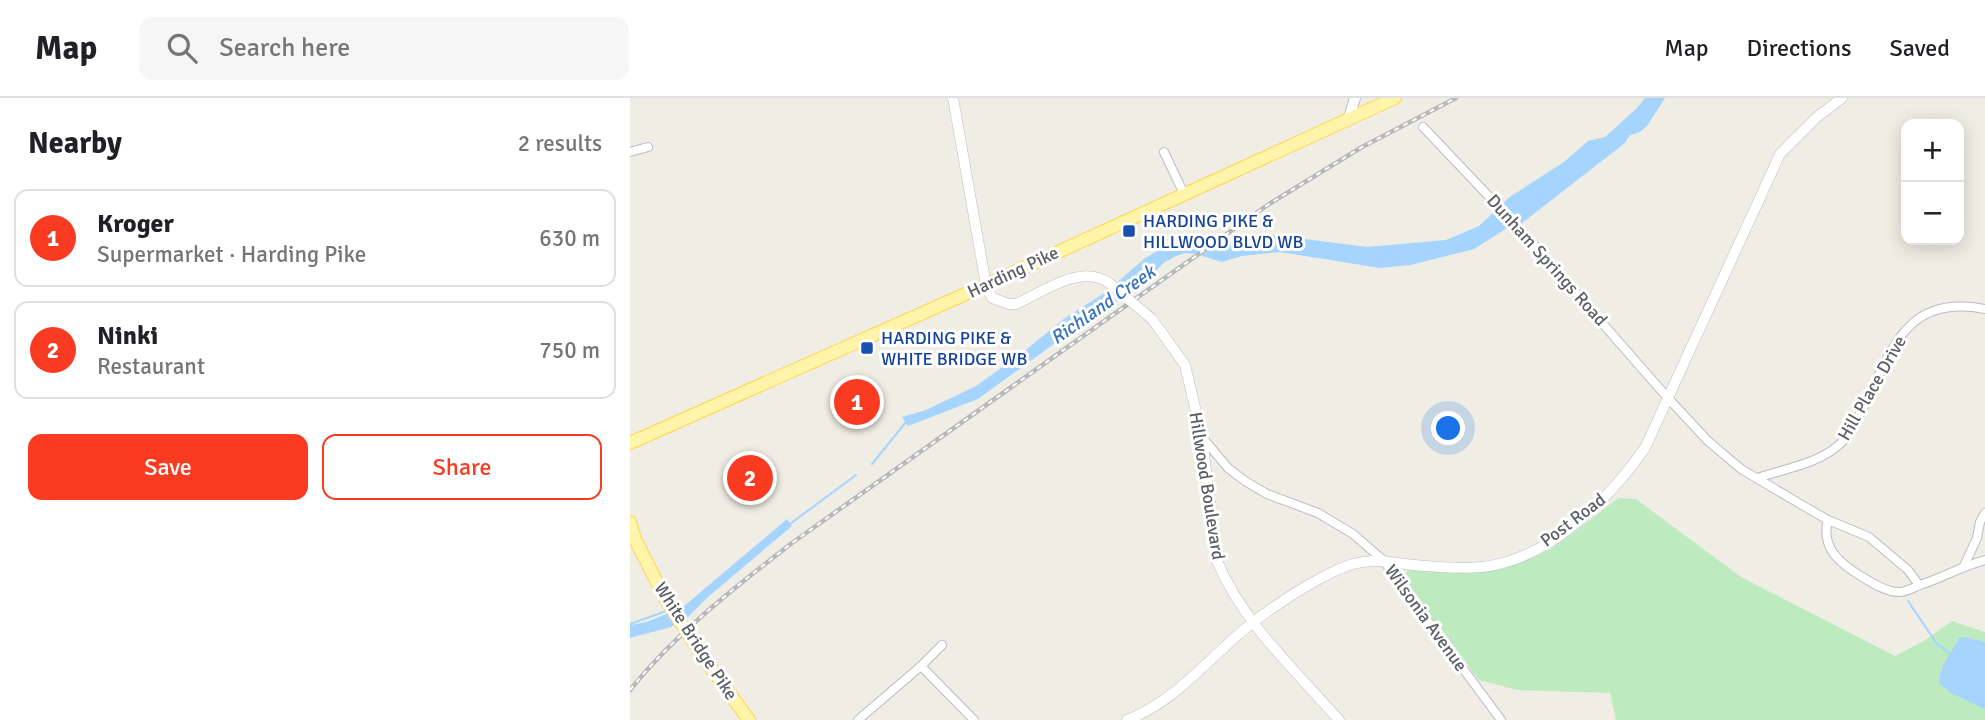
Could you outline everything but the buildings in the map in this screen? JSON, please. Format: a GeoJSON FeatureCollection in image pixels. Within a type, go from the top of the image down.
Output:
{"type":"FeatureCollection","features":[{"type":"Feature","properties":{"kind":"main road"},"geometry":{"type":"LineString","coordinates":[[1349,118],[1355,98]]}},
{"type":"Feature","properties":{"kind":"main road","name":"Harding Pike"},"geometry":{"type":"LineString","coordinates":[[636,440],[986,285],[1349,118],[1376,102],[1395,98]]}},
{"type":"Feature","properties":{"kind":"main road"},"geometry":{"type":"LineString","coordinates":[[630,450],[636,440]]}},
{"type":"Feature","properties":{"kind":"main road","name":"White Bridge Pike"},"geometry":{"type":"LineString","coordinates":[[630,522],[635,539],[665,598],[702,657],[749,720]]}},
{"type":"Feature","properties":{"kind":"street"},"geometry":{"type":"LineString","coordinates":[[953,98],[986,285]]}},
{"type":"Feature","properties":{"kind":"street","name":"Post Road"},"geometry":{"type":"LineString","coordinates":[[1127,720],[1166,699],[1252,623],[1340,568],[1360,562],[1383,560],[1415,565],[1485,567],[1516,558],[1549,543],[1594,510],[1624,478],[1645,448],[1780,154],[1817,117],[1842,98]]}},
{"type":"Feature","properties":{"kind":"street","name":"Dunham Springs Road"},"geometry":{"type":"LineString","coordinates":[[1423,127],[1500,206],[1708,440],[1741,469],[1828,520],[1849,527],[1876,542],[1908,570],[1919,586]]}},
{"type":"Feature","properties":{"kind":"street"},"geometry":{"type":"LineString","coordinates":[[630,152],[648,147]]}},
{"type":"Feature","properties":{"kind":"street"},"geometry":{"type":"LineString","coordinates":[[1164,152],[1184,194]]}},
{"type":"Feature","properties":{"kind":"street","name":"Hillwood Boulevard"},"geometry":{"type":"LineString","coordinates":[[986,285],[992,298],[1009,304],[1085,275],[1099,277],[1152,319],[1185,365],[1202,437],[1217,561],[1232,592],[1252,623],[1339,720]]}},
{"type":"Feature","properties":{"kind":"street","name":"Hill Place Drive"},"geometry":{"type":"LineString","coordinates":[[1758,478],[1828,454],[1843,441],[1854,426],[1889,355],[1903,333],[1925,314],[1946,306],[1985,309]]}},
{"type":"Feature","properties":{"kind":"street","name":"Wilsonia Avenue"},"geometry":{"type":"LineString","coordinates":[[1202,437],[1227,468],[1245,481],[1267,494],[1327,518],[1353,534],[1383,560],[1496,718]]}},
{"type":"Feature","properties":{"kind":"street"},"geometry":{"type":"LineString","coordinates":[[1964,566],[1985,513]]}},
{"type":"Feature","properties":{"kind":"street"},"geometry":{"type":"LineString","coordinates":[[1828,520],[1826,539],[1842,565],[1876,585],[1901,592],[1985,560],[1974,544]]}},
{"type":"Feature","properties":{"kind":"street"},"geometry":{"type":"LineString","coordinates":[[858,720],[942,645]]}},
{"type":"Feature","properties":{"kind":"street"},"geometry":{"type":"LineString","coordinates":[[921,666],[974,720]]}},
{"type":"Feature","properties":{"kind":"green space"},"geometry":{"type":"Polygon","coordinates":[[[1619,498],[1636,499],[1741,577],[1895,656],[1922,642],[1952,621],[1985,632],[1985,720],[1616,720],[1610,693],[1517,690],[1479,680],[1409,586],[1404,574],[1409,570],[1481,571],[1517,564],[1550,549],[1619,498]]]}},
{"type":"Feature","properties":{"kind":"water"},"geometry":{"type":"Polygon","coordinates":[[[1645,98],[1665,98],[1647,126],[1630,135],[1625,143],[1522,223],[1504,230],[1474,249],[1411,265],[1380,268],[1280,252],[1242,256],[1222,262],[1185,253],[1165,262],[1135,289],[978,399],[908,426],[902,417],[926,410],[976,386],[1165,246],[1188,240],[1214,245],[1266,234],[1367,247],[1446,240],[1479,226],[1496,210],[1500,211],[1503,203],[1511,196],[1564,162],[1588,141],[1605,137],[1645,98]]]}},
{"type":"Feature","properties":{"kind":"water"},"geometry":{"type":"Polygon","coordinates":[[[787,519],[792,526],[688,617],[671,627],[630,638],[630,625],[647,622],[683,607],[787,519]]]}},
{"type":"Feature","properties":{"kind":"water"},"geometry":{"type":"Polygon","coordinates":[[[1959,638],[1985,642],[1985,709],[1951,693],[1940,684],[1946,660],[1959,638]]]}},
{"type":"Feature","properties":{"kind":"waterway","name":"Richland Creek"},"geometry":{"type":"LineString","coordinates":[[872,464],[906,422]]}},
{"type":"Feature","properties":{"kind":"waterway","name":"Richland Creek"},"geometry":{"type":"LineString","coordinates":[[790,524],[856,475]]}},
{"type":"Feature","properties":{"kind":"waterway"},"geometry":{"type":"LineString","coordinates":[[1908,601],[1937,644],[1951,654]]}},
{"type":"Feature","properties":{"kind":"waterway","name":"Richland Creek"},"geometry":{"type":"LineString","coordinates":[[630,624],[666,611]]}},
{"type":"Feature","properties":{"kind":"railway"},"geometry":{"type":"LineString","coordinates":[[630,690],[686,630],[792,543],[1269,204],[1362,147],[1456,98]]}},
{"type":"Feature","properties":{"kind":"place","name":"HARDING PIKE & HILLWOOD BLVD WB"},"geometry":{"type":"Point","coordinates":[1129,231]}},
{"type":"Feature","properties":{"kind":"place","name":"HARDING PIKE & WHITE BRIDGE WB"},"geometry":{"type":"Point","coordinates":[867,348]}},
{"type":"Feature","properties":{"kind":"place","name":"Kroger"},"geometry":{"type":"Point","coordinates":[857,402]}},
{"type":"Feature","properties":{"kind":"place","name":"Ninki"},"geometry":{"type":"Point","coordinates":[750,478]}}]}
